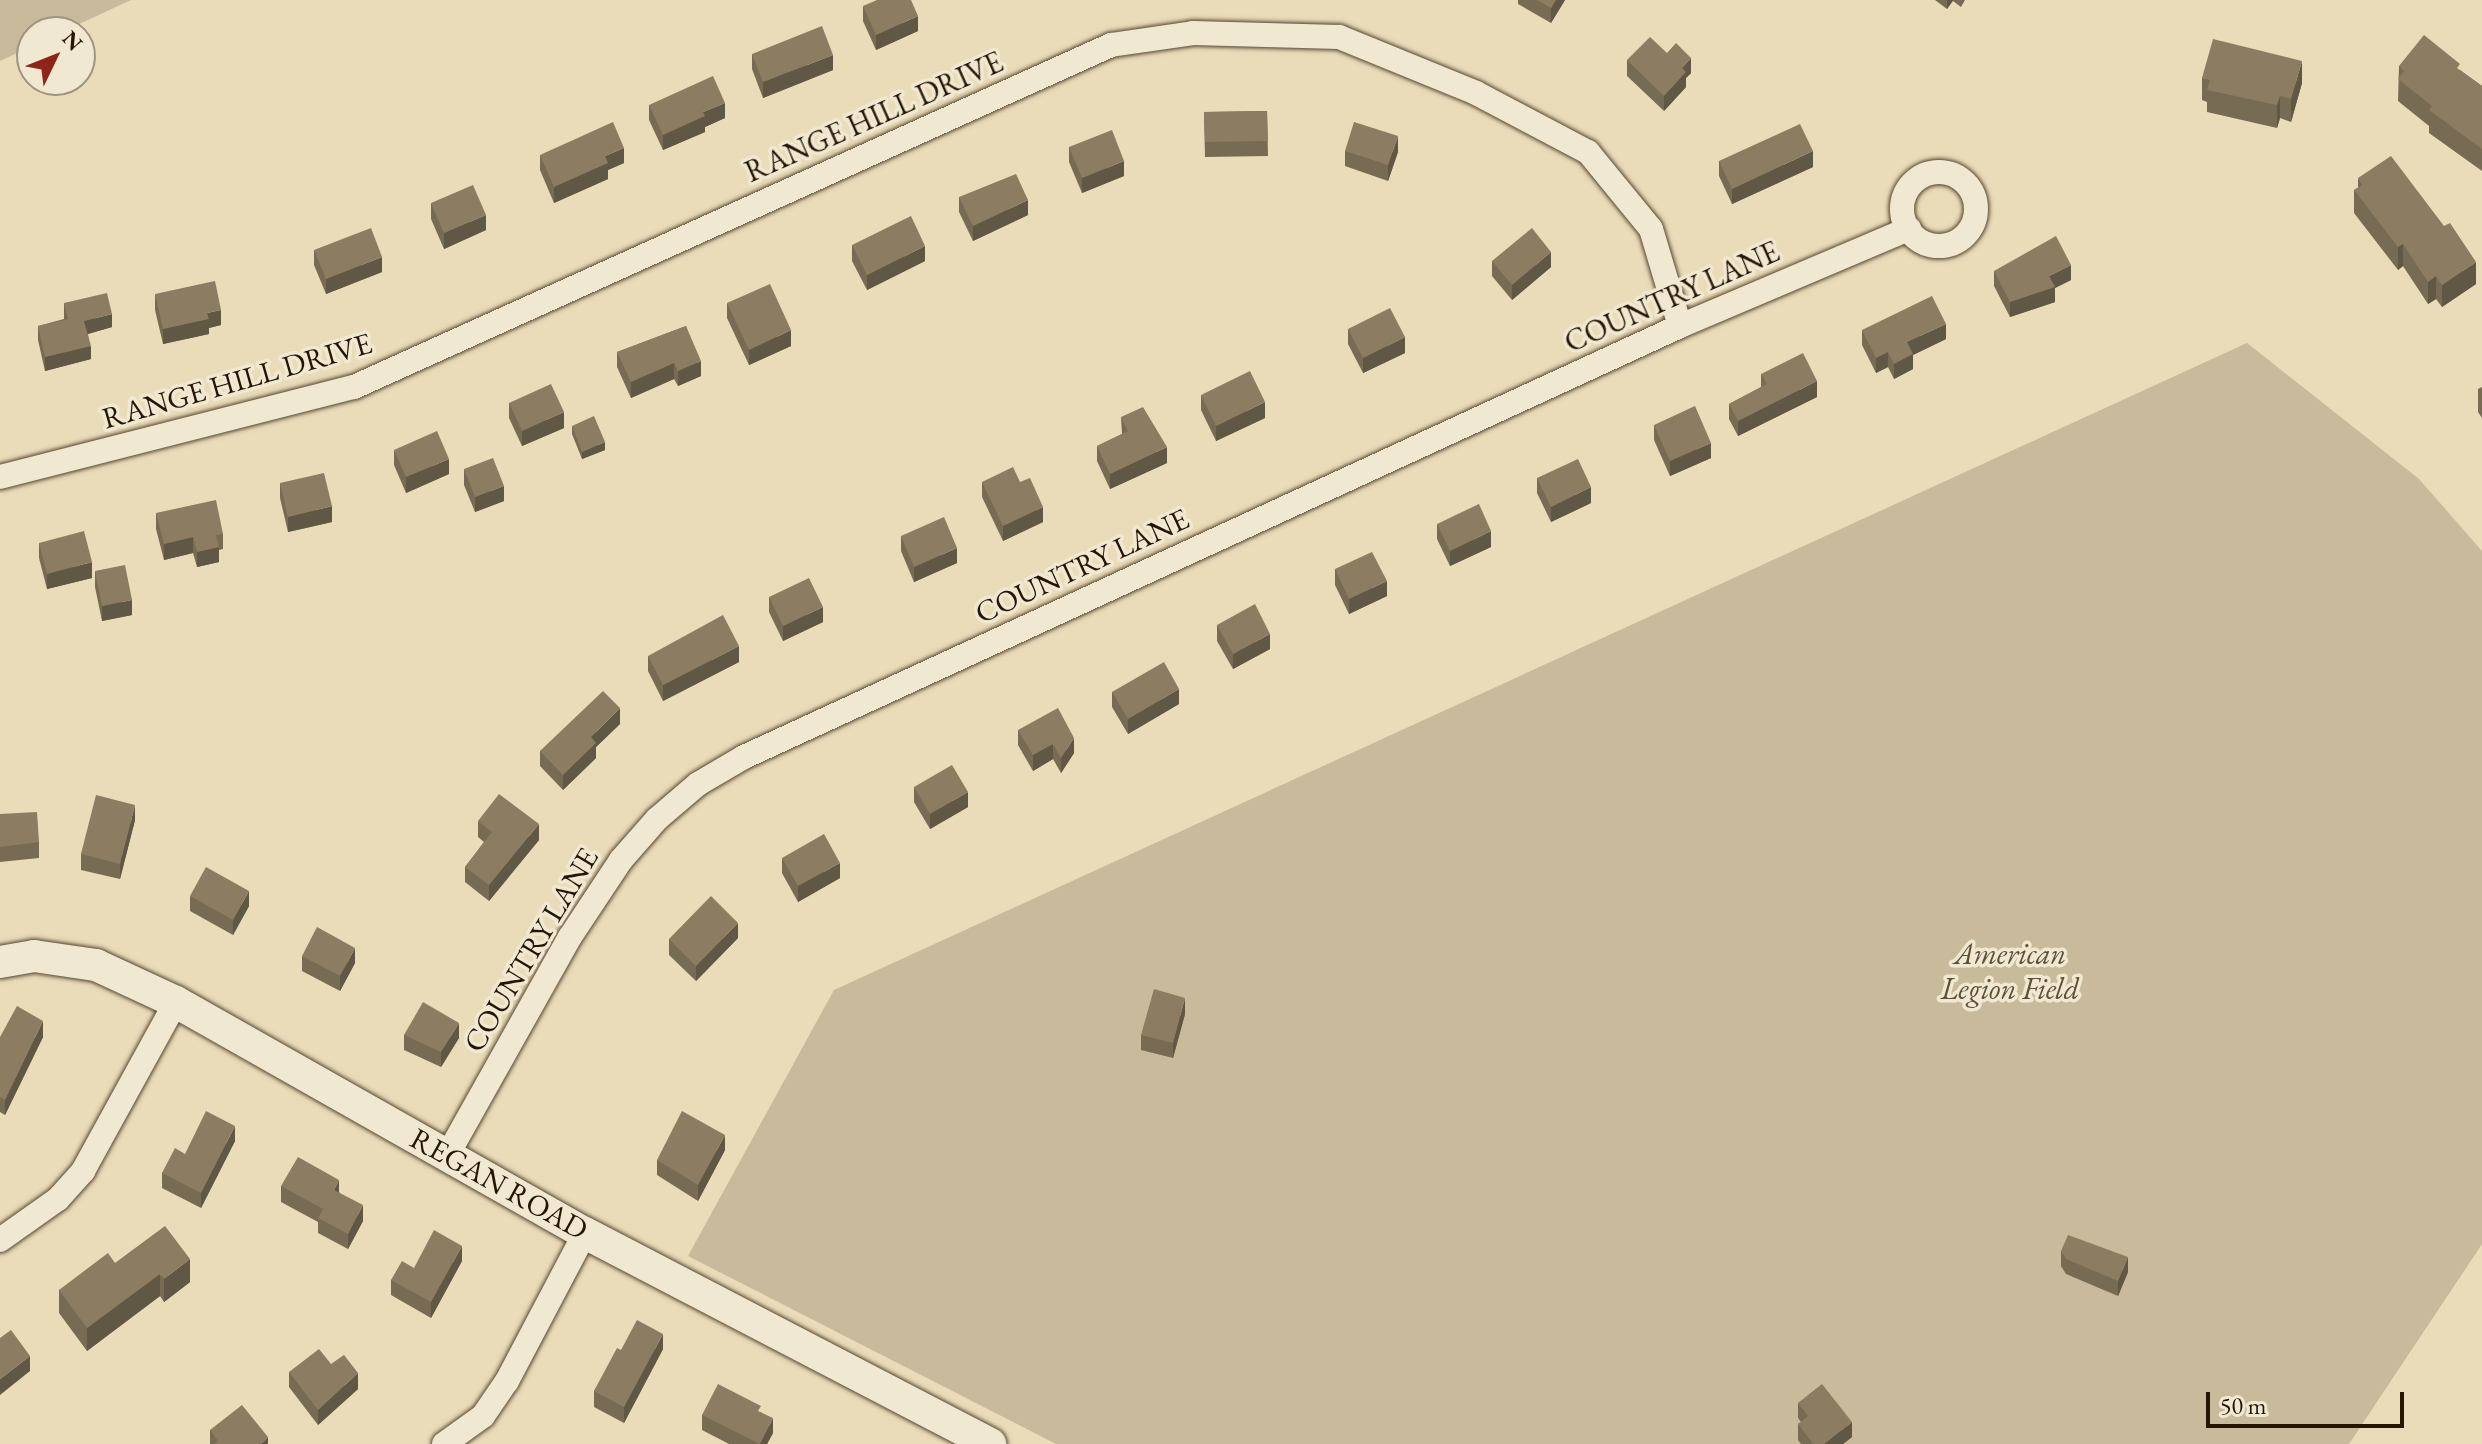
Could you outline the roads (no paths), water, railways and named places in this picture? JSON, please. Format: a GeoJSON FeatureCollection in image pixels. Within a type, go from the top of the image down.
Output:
{"type":"FeatureCollection","features":[{"type":"Feature","properties":{"kind":"street","name":"RANGE HILL DRIVE"},"geometry":{"type":"LineString","coordinates":[[0,477],[354,387],[1111,45],[1193,33],[1339,37],[1476,93],[1588,152],[1651,229],[1680,326]]}},
{"type":"Feature","properties":{"kind":"street","name":"COUNTRY LANE"},"geometry":{"type":"LineString","coordinates":[[447,1156],[570,937],[621,860],[698,784],[758,750],[1680,326],[1909,229]]}},
{"type":"Feature","properties":{"kind":"street","name":"REGAN ROAD"},"geometry":{"type":"LineString","coordinates":[[0,962],[34,956],[96,965],[176,1002],[585,1233],[990,1444]]}},
{"type":"Feature","properties":{"kind":"street"},"geometry":{"type":"LineString","coordinates":[[0,1240],[58,1199],[83,1171],[176,1002]]}},
{"type":"Feature","properties":{"kind":"street"},"geometry":{"type":"LineString","coordinates":[[444,1444],[483,1416],[507,1381],[585,1233]]}},
{"type":"Feature","properties":{"kind":"park label","name":"American Legion Field"},"geometry":{"type":"Point","coordinates":[2010,971]}}]}
